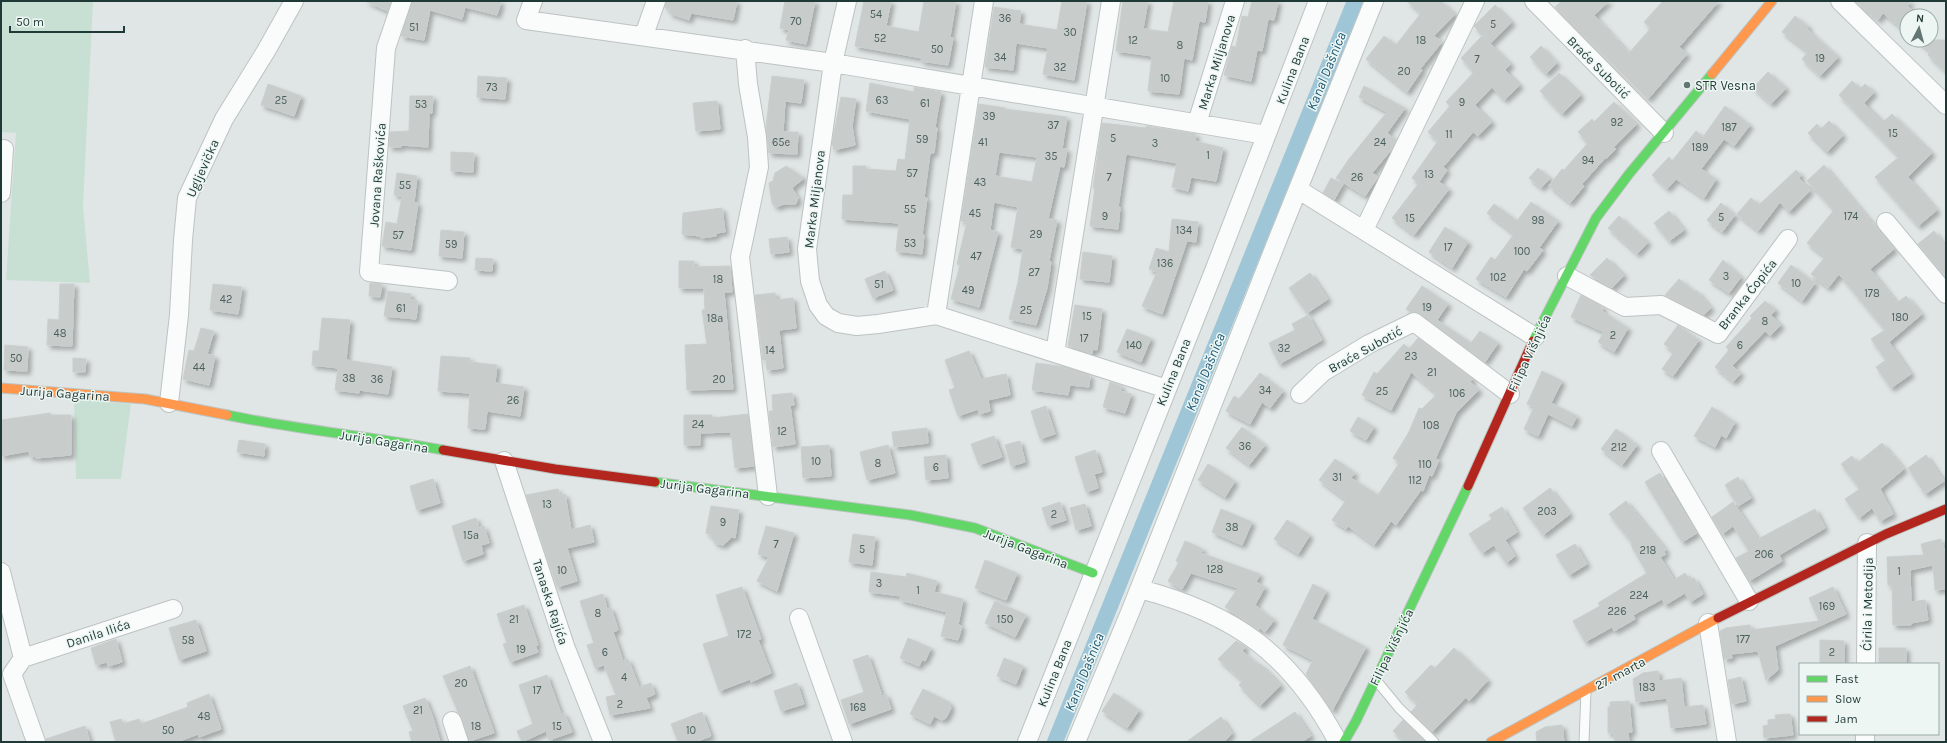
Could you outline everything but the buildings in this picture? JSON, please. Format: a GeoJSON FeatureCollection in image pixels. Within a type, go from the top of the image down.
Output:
{"type":"FeatureCollection","features":[{"type":"Feature","properties":{"kind":"street","name":"Ugljevička"},"geometry":{"type":"LineString","coordinates":[[169,402],[179,315],[187,198],[224,119],[266,52],[294,1]]}},
{"type":"Feature","properties":{"kind":"street","name":"Jovana Raškovića"},"geometry":{"type":"LineString","coordinates":[[402,1],[386,48],[369,272],[448,281]]}},
{"type":"Feature","properties":{"kind":"street","name":"Marka Miljanova"},"geometry":{"type":"LineString","coordinates":[[533,1],[526,20],[644,35],[833,63],[1266,135]]}},
{"type":"Feature","properties":{"kind":"street"},"geometry":{"type":"LineString","coordinates":[[644,35],[656,1]]}},
{"type":"Feature","properties":{"kind":"street","name":"Marka Miljanova"},"geometry":{"type":"LineString","coordinates":[[847,1],[833,63],[807,249],[810,281],[818,305],[826,316],[838,323],[857,326],[936,315],[1167,389]]}},
{"type":"Feature","properties":{"kind":"street"},"geometry":{"type":"LineString","coordinates":[[936,315],[984,1]]}},
{"type":"Feature","properties":{"kind":"street"},"geometry":{"type":"LineString","coordinates":[[1055,353],[1093,106],[1111,1]]}},
{"type":"Feature","properties":{"kind":"street","name":"Marka Miljanova"},"geometry":{"type":"LineString","coordinates":[[1197,123],[1235,1]]}},
{"type":"Feature","properties":{"kind":"street","name":"Kulina Bana"},"geometry":{"type":"LineString","coordinates":[[1027,742],[1167,389],[1318,1]]}},
{"type":"Feature","properties":{"kind":"street"},"geometry":{"type":"LineString","coordinates":[[1076,742],[1140,589],[1281,231],[1299,190],[1374,1]]}},
{"type":"Feature","properties":{"kind":"street"},"geometry":{"type":"LineString","coordinates":[[1364,230],[1474,1]]}},
{"type":"Feature","properties":{"kind":"street","name":"Braće Subotić"},"geometry":{"type":"LineString","coordinates":[[1534,1],[1664,133]]}},
{"type":"Feature","properties":{"kind":"street","name":"Filipa Višnjića"},"geometry":{"type":"LineString","coordinates":[[1344,742],[1376,680],[1478,465],[1535,337],[1596,218],[1772,1]]}},
{"type":"Feature","properties":{"kind":"street"},"geometry":{"type":"LineString","coordinates":[[1840,1],[1946,105]]}},
{"type":"Feature","properties":{"kind":"street","name":"Jurija Gagarina"},"geometry":{"type":"LineString","coordinates":[[745,50],[748,84],[757,137],[759,167],[740,257],[768,496]]}},
{"type":"Feature","properties":{"kind":"street"},"geometry":{"type":"LineString","coordinates":[[1,192],[4,149]]}},
{"type":"Feature","properties":{"kind":"street"},"geometry":{"type":"LineString","coordinates":[[1299,190],[1535,337]]}},
{"type":"Feature","properties":{"kind":"street"},"geometry":{"type":"LineString","coordinates":[[1886,222],[1946,294]]}},
{"type":"Feature","properties":{"kind":"street","name":"Branka Ćopića"},"geometry":{"type":"LineString","coordinates":[[1567,276],[1625,307],[1661,305],[1718,334],[1788,239]]}},
{"type":"Feature","properties":{"kind":"street","name":"Braće Subotić"},"geometry":{"type":"LineString","coordinates":[[1300,394],[1323,372],[1369,344],[1414,322],[1510,394]]}},
{"type":"Feature","properties":{"kind":"street","name":"Jurija Gagarina"},"geometry":{"type":"LineString","coordinates":[[1,388],[169,402],[269,424],[391,440],[504,461],[696,488],[910,515],[975,528],[1093,573]]}},
{"type":"Feature","properties":{"kind":"street"},"geometry":{"type":"LineString","coordinates":[[1661,451],[1749,601]]}},
{"type":"Feature","properties":{"kind":"street","name":"Tanaska Rajića"},"geometry":{"type":"LineString","coordinates":[[504,461],[565,646],[603,742]]}},
{"type":"Feature","properties":{"kind":"street","name":"27. marta"},"geometry":{"type":"LineString","coordinates":[[1491,742],[1749,601],[1867,543],[1946,510]]}},
{"type":"Feature","properties":{"kind":"street","name":"Ćirila i Metodija"},"geometry":{"type":"LineString","coordinates":[[1866,663],[1867,543]]}},
{"type":"Feature","properties":{"kind":"street"},"geometry":{"type":"LineString","coordinates":[[1,572],[23,658],[12,674],[36,742]]}},
{"type":"Feature","properties":{"kind":"street"},"geometry":{"type":"LineString","coordinates":[[1140,589],[1177,599],[1205,610],[1244,632],[1274,656],[1301,683],[1323,713],[1338,742]]}},
{"type":"Feature","properties":{"kind":"street","name":"Danila Ilića"},"geometry":{"type":"LineString","coordinates":[[23,658],[173,609]]}},
{"type":"Feature","properties":{"kind":"street"},"geometry":{"type":"LineString","coordinates":[[799,618],[843,742]]}},
{"type":"Feature","properties":{"kind":"street"},"geometry":{"type":"LineString","coordinates":[[1708,624],[1727,742]]}},
{"type":"Feature","properties":{"kind":"street"},"geometry":{"type":"LineString","coordinates":[[452,721],[459,742]]}},
{"type":"Feature","properties":{"kind":"lane"},"geometry":{"type":"LineString","coordinates":[[1376,680],[1399,708],[1434,742]]}},
{"type":"Feature","properties":{"kind":"lane"},"geometry":{"type":"LineString","coordinates":[[1584,742],[1586,691]]}},
{"type":"Feature","properties":{"kind":"green space"},"geometry":{"type":"Polygon","coordinates":[[[1,1],[93,1],[83,206],[90,283],[6,280],[16,133],[1,132],[1,1]]]}},
{"type":"Feature","properties":{"kind":"green space"},"geometry":{"type":"Polygon","coordinates":[[[74,399],[131,404],[121,479],[76,479],[74,399]]]}},
{"type":"Feature","properties":{"kind":"waterway","name":"Kanal Dašnica"},"geometry":{"type":"LineString","coordinates":[[1055,742],[1355,1]]}},
{"type":"Feature","properties":{"kind":"traffic: fast"},"geometry":{"type":"LineString","coordinates":[[1533,341],[1596,218],[1629,174],[1712,74]]}},
{"type":"Feature","properties":{"kind":"traffic: fast"},"geometry":{"type":"LineString","coordinates":[[227,415],[281,425],[443,450]]}},
{"type":"Feature","properties":{"kind":"traffic: fast"},"geometry":{"type":"LineString","coordinates":[[655,482],[910,515],[975,528],[1093,573]]}},
{"type":"Feature","properties":{"kind":"traffic: fast"},"geometry":{"type":"LineString","coordinates":[[1344,742],[1356,721],[1468,486]]}},
{"type":"Feature","properties":{"kind":"traffic: slow"},"geometry":{"type":"LineString","coordinates":[[1712,74],[1772,1]]}},
{"type":"Feature","properties":{"kind":"traffic: slow"},"geometry":{"type":"LineString","coordinates":[[1,388],[145,399],[227,415]]}},
{"type":"Feature","properties":{"kind":"traffic: slow"},"geometry":{"type":"LineString","coordinates":[[1491,742],[1718,618]]}},
{"type":"Feature","properties":{"kind":"traffic: jam"},"geometry":{"type":"LineString","coordinates":[[1468,486],[1533,341]]}},
{"type":"Feature","properties":{"kind":"traffic: jam"},"geometry":{"type":"LineString","coordinates":[[443,450],[555,469],[655,482]]}},
{"type":"Feature","properties":{"kind":"traffic: jam"},"geometry":{"type":"LineString","coordinates":[[1718,618],[1886,534],[1946,509]]}},
{"type":"Feature","properties":{"kind":"place","name":"STR Vesna"},"geometry":{"type":"Point","coordinates":[1687,85]}}]}
